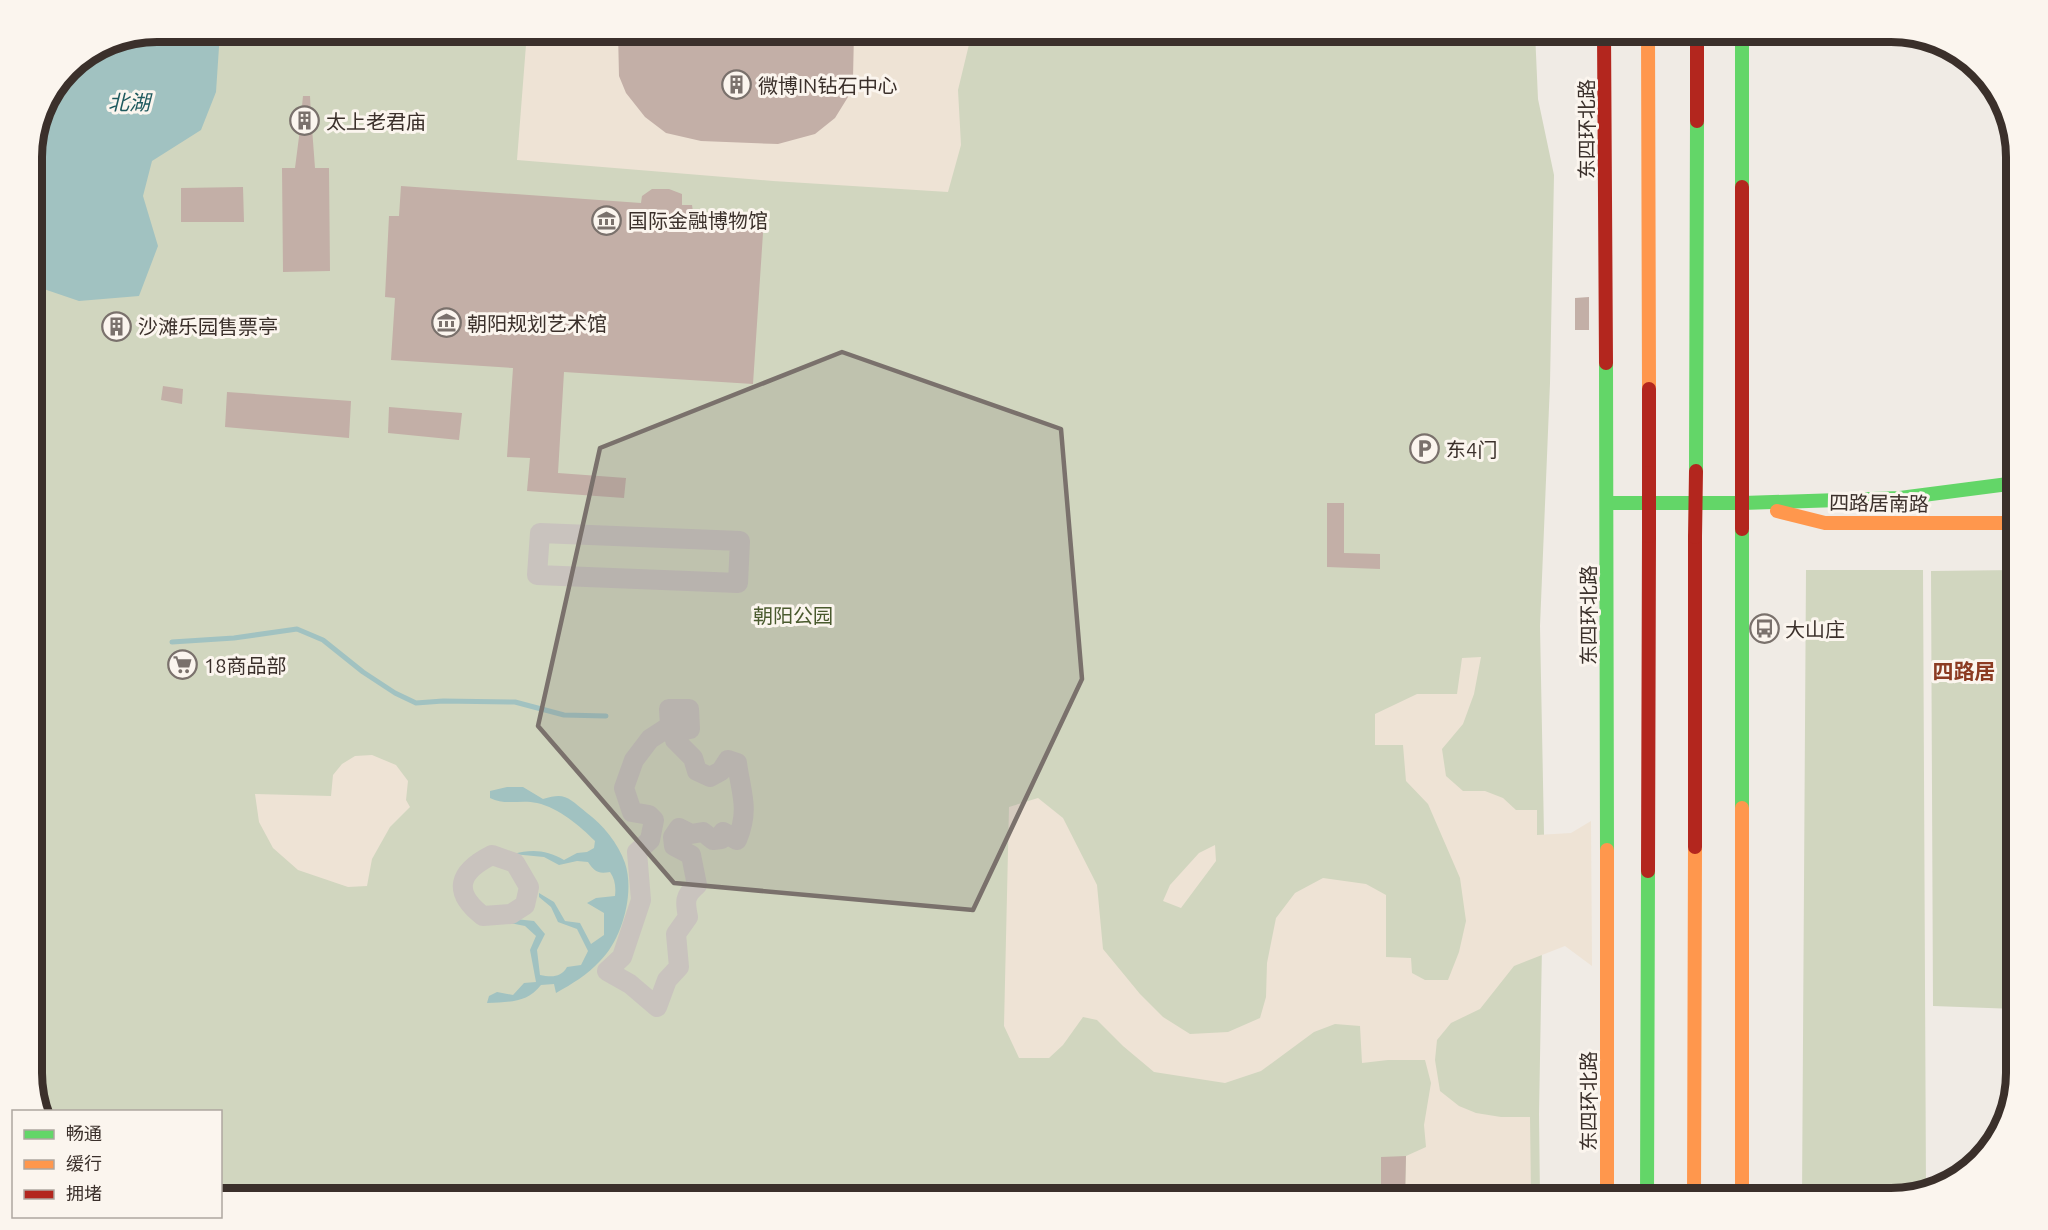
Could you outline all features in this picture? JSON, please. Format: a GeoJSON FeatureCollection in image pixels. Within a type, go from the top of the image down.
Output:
{"type":"FeatureCollection","features":[{"type":"Feature","properties":{"kind":"main road","name":"东四环北路"},"geometry":{"type":"LineString","coordinates":[[1604,42],[1608,749],[1607,1188]]}},
{"type":"Feature","properties":{"kind":"main road"},"geometry":{"type":"LineString","coordinates":[[1647,1188],[1648,42]]}},
{"type":"Feature","properties":{"kind":"main road"},"geometry":{"type":"LineString","coordinates":[[1694,1188],[1696,42]]}},
{"type":"Feature","properties":{"kind":"main road"},"geometry":{"type":"LineString","coordinates":[[1742,42],[1742,1188]]}},
{"type":"Feature","properties":{"kind":"main road"},"geometry":{"type":"LineString","coordinates":[[1607,503],[1743,503],[1900,498],[2006,484]]}},
{"type":"Feature","properties":{"kind":"main road","name":"四路居南路"},"geometry":{"type":"LineString","coordinates":[[1743,503],[1825,523],[2006,523]]}},
{"type":"Feature","properties":{"kind":"street"},"geometry":{"type":"LineString","coordinates":[[540,533],[740,541],[738,583],[537,575],[540,533]]}},
{"type":"Feature","properties":{"kind":"street"},"geometry":{"type":"LineString","coordinates":[[669,709],[689,709],[690,729],[680,731],[675,740],[693,758],[696,771],[710,777],[721,771],[728,760],[737,763],[744,798],[744,822],[737,840],[723,832],[721,839],[713,840],[703,832],[691,834],[679,828],[673,837],[674,846],[691,855],[697,885],[689,892],[685,903],[688,917],[676,934],[679,967],[667,980],[657,1007],[630,984],[607,971],[622,957],[641,900],[637,852],[650,840],[654,820],[649,816],[632,812],[624,788],[634,760],[650,739],[670,726],[669,709]]}},
{"type":"Feature","properties":{"kind":"highlighted area"},"geometry":{"type":"Polygon","coordinates":[[[842,352],[1061,429],[1082,679],[973,910],[674,883],[538,726],[600,448],[842,352]]]}},
{"type":"Feature","properties":{"kind":"green space","name":"朝阳公园"},"geometry":{"type":"Polygon","coordinates":[[[157,42],[1535,42],[1538,99],[1554,175],[1550,383],[1540,626],[1544,834],[1540,1188],[222,1188],[222,1110],[48,1110],[42,1081],[42,149],[46,127],[61,93],[81,70],[99,57],[127,46],[157,42]]]}},
{"type":"Feature","properties":{"kind":"green space"},"geometry":{"type":"Polygon","coordinates":[[[1806,570],[1923,570],[1926,1182],[1891,1188],[1802,1188],[1806,570]]]}},
{"type":"Feature","properties":{"kind":"green space"},"geometry":{"type":"Polygon","coordinates":[[[2006,570],[2006,1009],[1933,1006],[1931,571],[2006,570]]]}},
{"type":"Feature","properties":{"kind":"shaded area"},"geometry":{"type":"Polygon","coordinates":[[[526,42],[970,42],[958,90],[961,145],[948,192],[773,181],[517,160],[526,42]]]}},
{"type":"Feature","properties":{"kind":"shaded area"},"geometry":{"type":"Polygon","coordinates":[[[1481,657],[1474,694],[1463,724],[1442,749],[1446,776],[1463,791],[1485,791],[1503,798],[1516,810],[1537,810],[1537,835],[1571,833],[1591,821],[1592,966],[1565,946],[1514,966],[1480,1009],[1451,1023],[1437,1040],[1435,1060],[1440,1091],[1459,1106],[1476,1113],[1501,1117],[1530,1117],[1531,1188],[1405,1188],[1406,1156],[1426,1147],[1424,1125],[1431,1083],[1425,1060],[1362,1063],[1360,1026],[1335,1024],[1314,1032],[1261,1071],[1225,1083],[1154,1072],[1097,1020],[1083,1017],[1063,1045],[1049,1058],[1019,1058],[1004,1026],[1009,807],[1038,798],[1063,818],[1097,885],[1103,949],[1140,994],[1163,1017],[1190,1034],[1228,1032],[1260,1018],[1266,997],[1267,963],[1276,918],[1295,893],[1323,878],[1366,884],[1386,895],[1386,957],[1411,958],[1412,973],[1425,980],[1448,980],[1459,952],[1466,921],[1460,878],[1428,804],[1406,781],[1403,745],[1375,745],[1375,714],[1417,694],[1457,694],[1462,658],[1481,657]]]}},
{"type":"Feature","properties":{"kind":"shaded area"},"geometry":{"type":"Polygon","coordinates":[[[372,755],[396,765],[408,781],[406,800],[410,807],[390,827],[372,859],[367,886],[348,887],[298,870],[273,848],[259,822],[255,794],[331,796],[333,775],[342,764],[355,756],[372,755]]]}},
{"type":"Feature","properties":{"kind":"shaded area"},"geometry":{"type":"Polygon","coordinates":[[[1215,845],[1216,861],[1181,908],[1163,901],[1170,885],[1199,853],[1215,845]]]}},
{"type":"Feature","properties":{"kind":"water","name":"北湖"},"geometry":{"type":"Polygon","coordinates":[[[157,42],[219,42],[216,92],[201,130],[152,161],[143,196],[158,246],[139,296],[79,301],[42,288],[42,149],[46,127],[61,93],[81,70],[99,57],[120,48],[157,42]]]}},
{"type":"Feature","properties":{"kind":"water"},"geometry":{"type":"Polygon","coordinates":[[[507,787],[523,787],[543,799],[562,796],[599,823],[614,842],[625,863],[628,875],[627,902],[615,941],[595,966],[579,979],[556,993],[554,984],[541,985],[524,998],[510,1002],[487,1003],[489,996],[497,992],[513,995],[524,983],[536,982],[530,950],[536,936],[525,926],[510,923],[515,919],[534,921],[545,934],[537,950],[540,975],[555,976],[565,971],[567,967],[581,965],[588,951],[577,929],[558,922],[551,907],[539,897],[539,893],[554,902],[565,921],[580,923],[591,944],[604,935],[604,913],[587,903],[596,898],[615,896],[615,883],[610,872],[597,872],[588,862],[577,861],[559,865],[544,857],[513,854],[539,851],[564,860],[594,848],[595,841],[569,818],[545,805],[531,802],[501,802],[490,798],[490,791],[507,787]]]}},
{"type":"Feature","properties":{"kind":"building","name":"微博IN钻石中心"},"geometry":{"type":"Polygon","coordinates":[[[618,42],[854,42],[853,78],[848,97],[835,118],[815,134],[778,144],[701,141],[666,133],[645,117],[626,93],[619,76],[618,42]]]}},
{"type":"Feature","properties":{"kind":"building"},"geometry":{"type":"Polygon","coordinates":[[[303,96],[310,96],[311,116],[319,116],[318,128],[312,128],[315,168],[329,168],[330,271],[283,272],[282,168],[295,168],[300,129],[292,129],[292,116],[301,116],[303,96]]]}},
{"type":"Feature","properties":{"kind":"building"},"geometry":{"type":"Polygon","coordinates":[[[401,186],[641,203],[642,196],[652,189],[669,189],[682,194],[682,205],[692,205],[693,212],[764,218],[753,384],[564,372],[558,473],[626,478],[624,498],[527,491],[530,458],[507,457],[513,368],[391,360],[395,298],[385,297],[389,216],[399,216],[401,186]]]}},
{"type":"Feature","properties":{"kind":"building"},"geometry":{"type":"Polygon","coordinates":[[[243,187],[244,222],[181,222],[181,188],[243,187]]]}},
{"type":"Feature","properties":{"kind":"building"},"geometry":{"type":"Polygon","coordinates":[[[1589,297],[1589,330],[1575,330],[1575,298],[1589,297]]]}},
{"type":"Feature","properties":{"kind":"building","name":"沙滩乐园售票亭"},"geometry":{"type":"Polygon","coordinates":[[[105,316],[129,317],[128,336],[105,334],[105,316]]]}},
{"type":"Feature","properties":{"kind":"building"},"geometry":{"type":"Polygon","coordinates":[[[163,386],[183,389],[182,404],[161,400],[163,386]]]}},
{"type":"Feature","properties":{"kind":"building"},"geometry":{"type":"Polygon","coordinates":[[[227,392],[351,401],[349,438],[225,427],[227,392]]]}},
{"type":"Feature","properties":{"kind":"building"},"geometry":{"type":"Polygon","coordinates":[[[389,407],[462,413],[459,440],[388,433],[389,407]]]}},
{"type":"Feature","properties":{"kind":"building"},"geometry":{"type":"Polygon","coordinates":[[[1327,503],[1344,503],[1344,553],[1380,554],[1380,569],[1327,567],[1327,503]]]}},
{"type":"Feature","properties":{"kind":"building"},"geometry":{"type":"Polygon","coordinates":[[[1406,1156],[1405,1188],[1381,1188],[1381,1157],[1406,1156]]]}},
{"type":"Feature","properties":{"kind":"waterway"},"geometry":{"type":"LineString","coordinates":[[172,642],[234,638],[297,629],[323,640],[363,672],[395,693],[416,703],[515,702],[564,715],[606,716]]}},
{"type":"Feature","properties":{"kind":"traffic: fast"},"geometry":{"type":"LineString","coordinates":[[1742,42],[1742,187]]}},
{"type":"Feature","properties":{"kind":"traffic: fast"},"geometry":{"type":"LineString","coordinates":[[1696,471],[1697,121]]}},
{"type":"Feature","properties":{"kind":"traffic: fast"},"geometry":{"type":"LineString","coordinates":[[1606,363],[1607,850]]}},
{"type":"Feature","properties":{"kind":"traffic: fast"},"geometry":{"type":"LineString","coordinates":[[1607,503],[1743,503],[1900,498],[2006,484]]}},
{"type":"Feature","properties":{"kind":"traffic: fast"},"geometry":{"type":"LineString","coordinates":[[1742,529],[1742,808]]}},
{"type":"Feature","properties":{"kind":"traffic: fast"},"geometry":{"type":"LineString","coordinates":[[1647,1188],[1648,871]]}},
{"type":"Feature","properties":{"kind":"traffic: slow"},"geometry":{"type":"LineString","coordinates":[[1648,42],[1649,389]]}},
{"type":"Feature","properties":{"kind":"traffic: slow"},"geometry":{"type":"LineString","coordinates":[[1777,511],[1825,523],[2006,523]]}},
{"type":"Feature","properties":{"kind":"traffic: slow"},"geometry":{"type":"LineString","coordinates":[[1742,808],[1742,1188]]}},
{"type":"Feature","properties":{"kind":"traffic: slow"},"geometry":{"type":"LineString","coordinates":[[1694,1188],[1695,847]]}},
{"type":"Feature","properties":{"kind":"traffic: slow"},"geometry":{"type":"LineString","coordinates":[[1607,850],[1607,1188]]}},
{"type":"Feature","properties":{"kind":"traffic: jam"},"geometry":{"type":"LineString","coordinates":[[1604,42],[1606,363]]}},
{"type":"Feature","properties":{"kind":"traffic: jam"},"geometry":{"type":"LineString","coordinates":[[1697,42],[1697,121]]}},
{"type":"Feature","properties":{"kind":"traffic: jam"},"geometry":{"type":"LineString","coordinates":[[1742,187],[1742,529]]}},
{"type":"Feature","properties":{"kind":"traffic: jam"},"geometry":{"type":"LineString","coordinates":[[1649,389],[1649,473]]}},
{"type":"Feature","properties":{"kind":"traffic: jam"},"geometry":{"type":"LineString","coordinates":[[1695,537],[1696,471]]}},
{"type":"Feature","properties":{"kind":"traffic: jam"},"geometry":{"type":"LineString","coordinates":[[1649,473],[1649,536]]}},
{"type":"Feature","properties":{"kind":"traffic: jam"},"geometry":{"type":"LineString","coordinates":[[1648,871],[1649,536]]}},
{"type":"Feature","properties":{"kind":"traffic: jam"},"geometry":{"type":"LineString","coordinates":[[1695,537],[1695,847]]}},
{"type":"Feature","properties":{"kind":"place","name":"微博IN钻石中心"},"geometry":{"type":"Point","coordinates":[737,85]}},
{"type":"Feature","properties":{"kind":"place","name":"太上老君庙"},"geometry":{"type":"Point","coordinates":[305,121]}},
{"type":"Feature","properties":{"kind":"place","name":"国际金融博物馆"},"geometry":{"type":"Point","coordinates":[607,220]}},
{"type":"Feature","properties":{"kind":"place","name":"朝阳规划艺术馆"},"geometry":{"type":"Point","coordinates":[446,323]}},
{"type":"Feature","properties":{"kind":"place","name":"沙滩乐园售票亭"},"geometry":{"type":"Point","coordinates":[117,326]}},
{"type":"Feature","properties":{"kind":"place","name":"东4门"},"geometry":{"type":"Point","coordinates":[1425,449]}},
{"type":"Feature","properties":{"kind":"place","name":"大山庄"},"geometry":{"type":"Point","coordinates":[1764,629]}},
{"type":"Feature","properties":{"kind":"place","name":"18商品部"},"geometry":{"type":"Point","coordinates":[183,665]}},
{"type":"Feature","properties":{"kind":"district","name":"四路居"},"geometry":{"type":"Point","coordinates":[1964,671]}}]}
